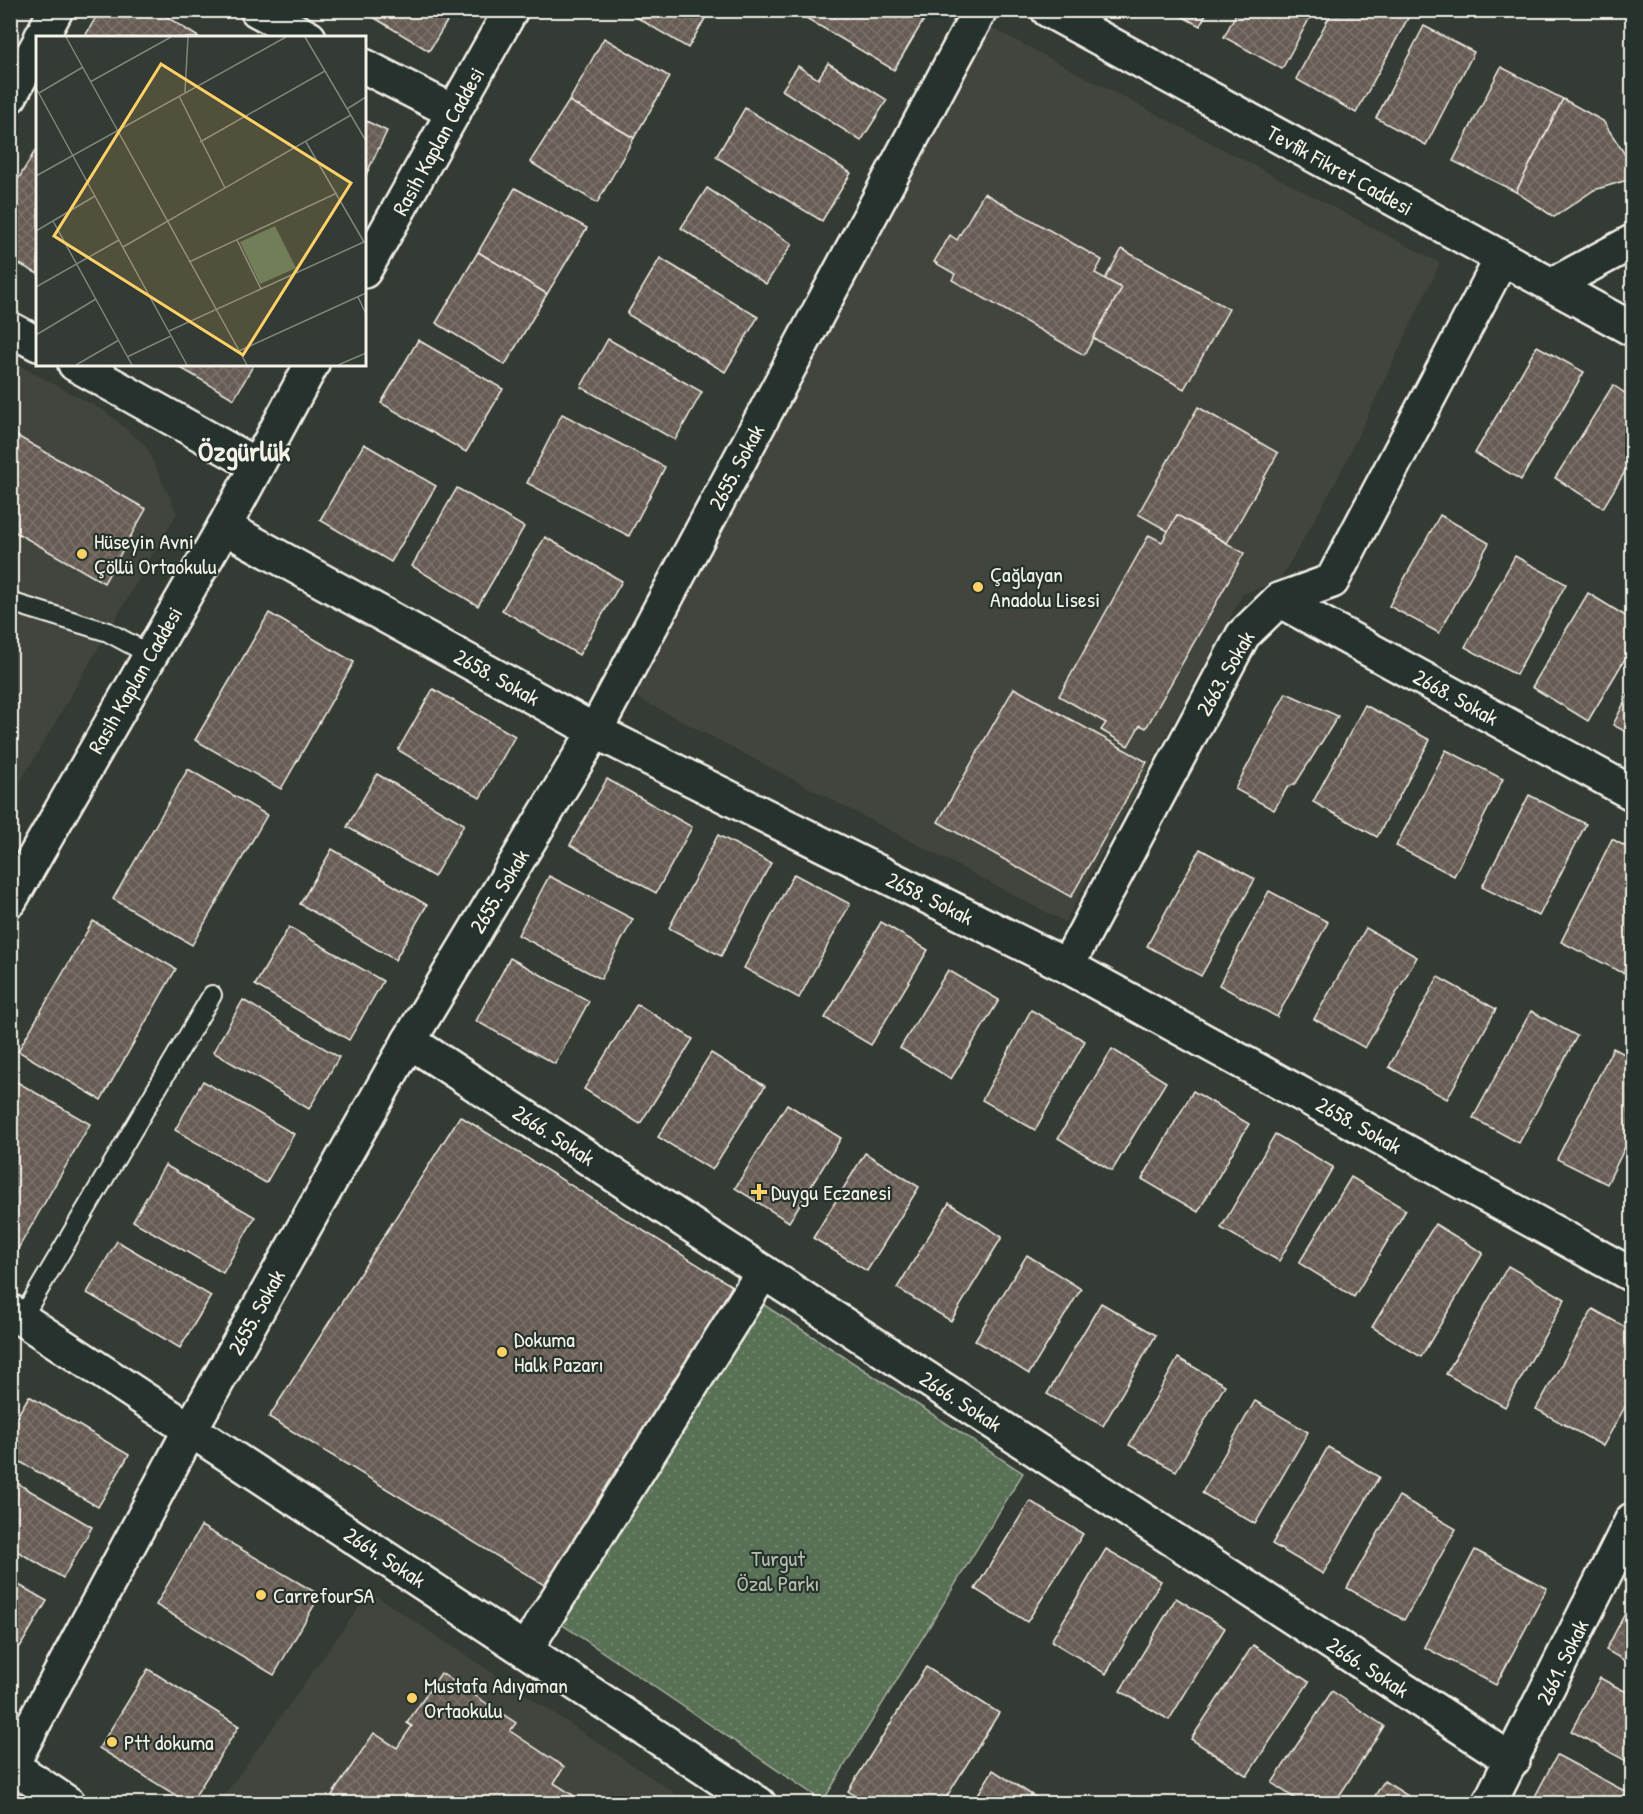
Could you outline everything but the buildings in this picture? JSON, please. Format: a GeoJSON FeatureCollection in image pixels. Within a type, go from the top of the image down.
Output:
{"type":"FeatureCollection","features":[{"type":"Feature","properties":{"kind":"street"},"geometry":{"type":"LineString","coordinates":[[42,36],[56,10]]}},
{"type":"Feature","properties":{"kind":"street"},"geometry":{"type":"LineString","coordinates":[[257,10],[305,36]]}},
{"type":"Feature","properties":{"kind":"street","name":"Rasih Kaplan Caddesi"},"geometry":{"type":"LineString","coordinates":[[366,267],[511,10]]}},
{"type":"Feature","properties":{"kind":"street","name":"2655. Sokak"},"geometry":{"type":"LineString","coordinates":[[11,1767],[190,1430],[409,1041],[595,731],[980,10]]}},
{"type":"Feature","properties":{"kind":"street","name":"Tevfik Fikret Caddesi"},"geometry":{"type":"LineString","coordinates":[[1048,10],[1502,258],[1554,284],[1632,329]]}},
{"type":"Feature","properties":{"kind":"street"},"geometry":{"type":"LineString","coordinates":[[10,96],[36,49]]}},
{"type":"Feature","properties":{"kind":"street"},"geometry":{"type":"LineString","coordinates":[[366,67],[454,112]]}},
{"type":"Feature","properties":{"kind":"street"},"geometry":{"type":"LineString","coordinates":[[1554,284],[1632,242]]}},
{"type":"Feature","properties":{"kind":"street","name":"2663. Sokak"},"geometry":{"type":"LineString","coordinates":[[1067,966],[1243,635],[1279,600],[1332,581],[1502,258]]}},
{"type":"Feature","properties":{"kind":"street"},"geometry":{"type":"LineString","coordinates":[[10,329],[36,343]]}},
{"type":"Feature","properties":{"kind":"street"},"geometry":{"type":"LineString","coordinates":[[79,366],[256,465]]}},
{"type":"Feature","properties":{"kind":"street","name":"Rasih Kaplan Caddesi"},"geometry":{"type":"LineString","coordinates":[[10,900],[224,526],[311,366]]}},
{"type":"Feature","properties":{"kind":"street","name":"2658. Sokak"},"geometry":{"type":"LineString","coordinates":[[224,526],[595,731],[1067,966],[1632,1275]]}},
{"type":"Feature","properties":{"kind":"street","name":"2668. Sokak"},"geometry":{"type":"LineString","coordinates":[[1279,600],[1632,793]]}},
{"type":"Feature","properties":{"kind":"street","name":"2666. Sokak"},"geometry":{"type":"LineString","coordinates":[[409,1041],[1512,1761]]}},
{"type":"Feature","properties":{"kind":"street"},"geometry":{"type":"LineString","coordinates":[[525,1650],[763,1272]]}},
{"type":"Feature","properties":{"kind":"street","name":"2664. Sokak"},"geometry":{"type":"LineString","coordinates":[[16,1314],[759,1803]]}},
{"type":"Feature","properties":{"kind":"street","name":"2661. Sokak"},"geometry":{"type":"LineString","coordinates":[[1489,1803],[1632,1520]]}},
{"type":"Feature","properties":{"kind":"street"},"geometry":{"type":"LineString","coordinates":[[11,1767],[69,1803]]}},
{"type":"Feature","properties":{"kind":"lane"},"geometry":{"type":"LineString","coordinates":[[10,602],[108,632],[149,654]]}},
{"type":"Feature","properties":{"kind":"lane"},"geometry":{"type":"LineString","coordinates":[[16,1314],[212,995]]}},
{"type":"Feature","properties":{"kind":"shaded area","name":"Çağlayan Anadolu Lisesi"},"geometry":{"type":"Polygon","coordinates":[[[992,28],[1440,263],[1337,480],[1280,580],[1243,594],[1065,922],[636,697],[869,252],[992,28]]]}},
{"type":"Feature","properties":{"kind":"shaded area","name":"Hüseyin Avni Çöllü Ortaokulu"},"geometry":{"type":"Polygon","coordinates":[[[11,361],[106,412],[146,446],[177,513],[11,798],[11,361]]]}},
{"type":"Feature","properties":{"kind":"shaded area","name":"Mustafa Adıyaman Ortaokulu"},"geometry":{"type":"Polygon","coordinates":[[[370,1592],[690,1803],[218,1804],[370,1592]]]}},
{"type":"Feature","properties":{"kind":"green space","name":"Turgut Özal Parkı"},"geometry":{"type":"Polygon","coordinates":[[[761,1303],[1023,1473],[823,1801],[557,1621],[761,1303]]]}},
{"type":"Feature","properties":{"kind":"place","name":"Hüseyin Avni Çöllü Ortaokulu"},"geometry":{"type":"Point","coordinates":[82,554]}},
{"type":"Feature","properties":{"kind":"place","name":"Çağlayan Anadolu Lisesi"},"geometry":{"type":"Point","coordinates":[978,587]}},
{"type":"Feature","properties":{"kind":"place","name":"Duygu Eczanesi"},"geometry":{"type":"Point","coordinates":[759,1192]}},
{"type":"Feature","properties":{"kind":"place","name":"Dokuma Halk Pazarı"},"geometry":{"type":"Point","coordinates":[502,1352]}},
{"type":"Feature","properties":{"kind":"place","name":"CarrefourSA"},"geometry":{"type":"Point","coordinates":[261,1595]}},
{"type":"Feature","properties":{"kind":"place","name":"Mustafa Adıyaman Ortaokulu"},"geometry":{"type":"Point","coordinates":[412,1698]}},
{"type":"Feature","properties":{"kind":"place","name":"Ptt dokuma"},"geometry":{"type":"Point","coordinates":[112,1742]}},
{"type":"Feature","properties":{"kind":"district","name":"Özgürlük"},"geometry":{"type":"Point","coordinates":[244,451]}}]}
